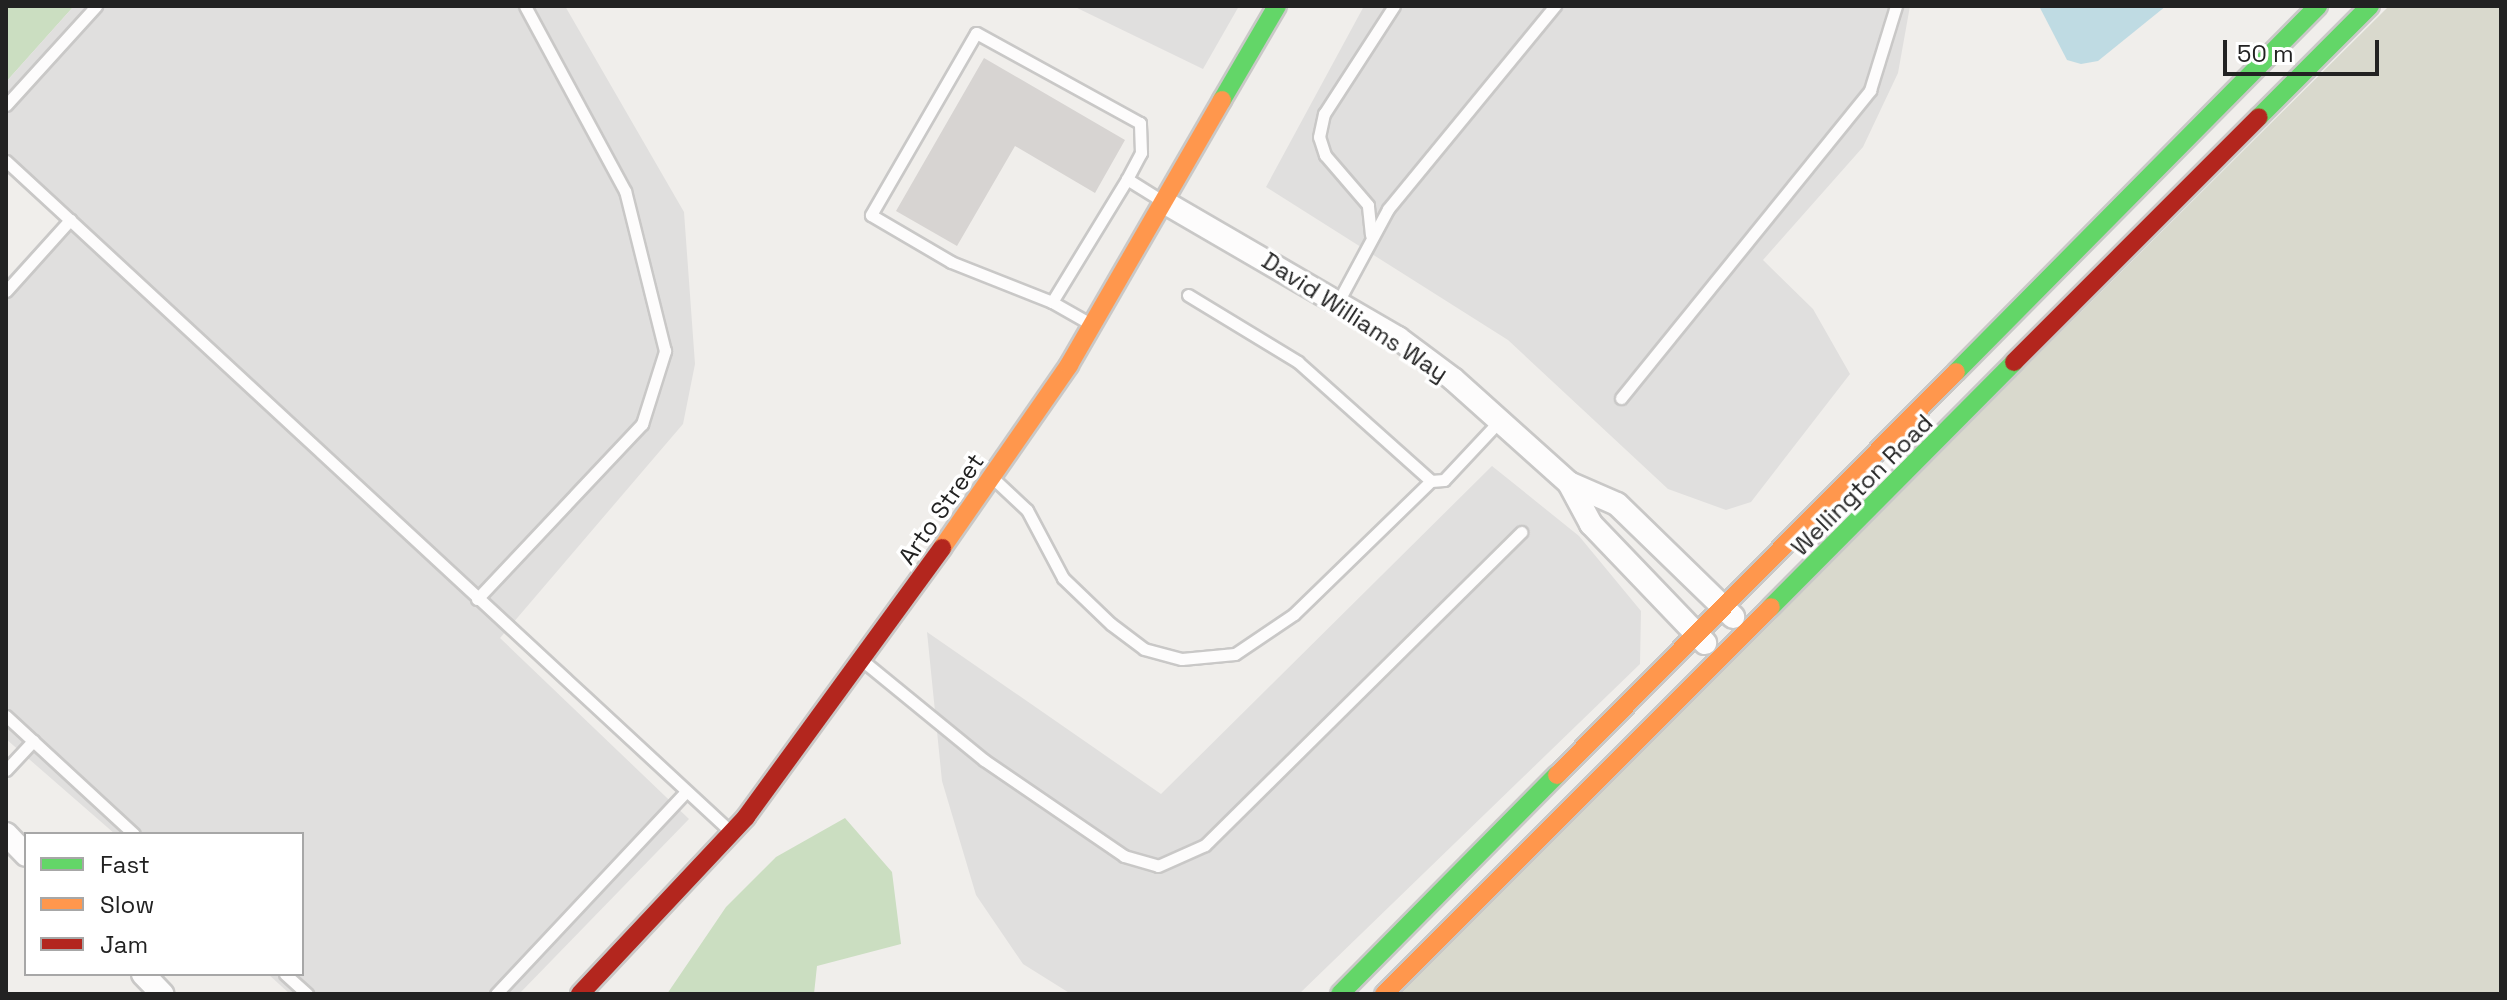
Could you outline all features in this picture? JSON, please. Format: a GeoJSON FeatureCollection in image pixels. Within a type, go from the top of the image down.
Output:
{"type":"FeatureCollection","features":[{"type":"Feature","properties":{"kind":"main road","name":"Arto Street"},"geometry":{"type":"LineString","coordinates":[[580,994],[732,833],[863,661],[993,478],[1092,325],[1277,6]]}},
{"type":"Feature","properties":{"kind":"main road","name":"Wellington Road"},"geometry":{"type":"LineString","coordinates":[[1340,994],[2318,6]]}},
{"type":"Feature","properties":{"kind":"main road","name":"Wellington Road"},"geometry":{"type":"LineString","coordinates":[[1384,994],[1750,632],[2370,6]]}},
{"type":"Feature","properties":{"kind":"street","name":"David Williams Way"},"geometry":{"type":"LineString","coordinates":[[1164,202],[1338,302],[1501,419],[1569,483],[1591,524],[1722,660]]}},
{"type":"Feature","properties":{"kind":"street","name":"David Williams Way"},"geometry":{"type":"LineString","coordinates":[[1569,483],[1617,504],[1750,632]]}},
{"type":"Feature","properties":{"kind":"street"},"geometry":{"type":"LineString","coordinates":[[6,834],[24,853]]}},
{"type":"Feature","properties":{"kind":"street"},"geometry":{"type":"LineString","coordinates":[[145,976],[162,994]]}},
{"type":"Feature","properties":{"kind":"lane"},"geometry":{"type":"LineString","coordinates":[[6,105],[96,6]]}},
{"type":"Feature","properties":{"kind":"lane"},"geometry":{"type":"LineString","coordinates":[[477,599],[642,424],[665,351],[625,191],[525,6]]}},
{"type":"Feature","properties":{"kind":"lane"},"geometry":{"type":"LineString","coordinates":[[1371,235],[1368,205],[1325,155],[1319,137],[1324,114],[1394,6]]}},
{"type":"Feature","properties":{"kind":"lane"},"geometry":{"type":"LineString","coordinates":[[1338,302],[1371,235],[1555,6]]}},
{"type":"Feature","properties":{"kind":"lane"},"geometry":{"type":"LineString","coordinates":[[1621,398],[1870,90],[1896,6]]}},
{"type":"Feature","properties":{"kind":"lane"},"geometry":{"type":"LineString","coordinates":[[1052,302],[1141,153],[1140,123],[976,33],[871,215],[951,262],[1052,302],[1092,325]]}},
{"type":"Feature","properties":{"kind":"lane"},"geometry":{"type":"LineString","coordinates":[[6,161],[685,793],[732,833]]}},
{"type":"Feature","properties":{"kind":"lane"},"geometry":{"type":"LineString","coordinates":[[1127,179],[1164,202]]}},
{"type":"Feature","properties":{"kind":"lane"},"geometry":{"type":"LineString","coordinates":[[6,291],[70,220]]}},
{"type":"Feature","properties":{"kind":"lane"},"geometry":{"type":"LineString","coordinates":[[1188,295],[1298,362],[1431,481]]}},
{"type":"Feature","properties":{"kind":"lane"},"geometry":{"type":"LineString","coordinates":[[993,478],[1027,510],[1063,578],[1111,624],[1144,649],[1182,659],[1235,654],[1294,614],[1431,481],[1444,480],[1501,419]]}},
{"type":"Feature","properties":{"kind":"lane"},"geometry":{"type":"LineString","coordinates":[[863,661],[984,760],[1124,856],[1158,866],[1205,845],[1521,532]]}},
{"type":"Feature","properties":{"kind":"lane"},"geometry":{"type":"LineString","coordinates":[[6,716],[132,832]]}},
{"type":"Feature","properties":{"kind":"lane"},"geometry":{"type":"LineString","coordinates":[[6,770],[33,741]]}},
{"type":"Feature","properties":{"kind":"lane"},"geometry":{"type":"LineString","coordinates":[[496,994],[685,793]]}},
{"type":"Feature","properties":{"kind":"lane"},"geometry":{"type":"LineString","coordinates":[[287,976],[307,994]]}},
{"type":"Feature","properties":{"kind":"shaded area"},"geometry":{"type":"Polygon","coordinates":[[[74,6],[565,6],[684,212],[695,364],[683,424],[500,638],[689,819],[519,994],[290,994],[270,976],[304,976],[304,832],[113,832],[6,739],[6,279],[61,219],[6,158],[6,82],[74,6]]]}},
{"type":"Feature","properties":{"kind":"shaded area"},"geometry":{"type":"Polygon","coordinates":[[[1073,6],[1239,6],[1203,69],[1073,6]]]}},
{"type":"Feature","properties":{"kind":"shaded area"},"geometry":{"type":"Polygon","coordinates":[[[1364,6],[1910,6],[1898,73],[1863,147],[1763,260],[1813,309],[1850,374],[1751,502],[1726,510],[1668,489],[1508,340],[1266,187],[1364,6]]]}},
{"type":"Feature","properties":{"kind":"shaded area"},"geometry":{"type":"Polygon","coordinates":[[[2389,6],[2501,6],[2501,994],[1394,994],[2389,6]]]}},
{"type":"Feature","properties":{"kind":"shaded area"},"geometry":{"type":"Polygon","coordinates":[[[1492,466],[1579,536],[1641,611],[1640,664],[1299,994],[1071,994],[1023,964],[976,895],[942,781],[927,632],[1161,794],[1492,466]]]}},
{"type":"Feature","properties":{"kind":"green space"},"geometry":{"type":"Polygon","coordinates":[[[6,6],[74,6],[6,82],[6,6]]]}},
{"type":"Feature","properties":{"kind":"green space"},"geometry":{"type":"Polygon","coordinates":[[[845,818],[892,872],[901,944],[817,966],[814,994],[667,994],[726,907],[776,857],[845,818]]]}},
{"type":"Feature","properties":{"kind":"water"},"geometry":{"type":"Polygon","coordinates":[[[2039,6],[2166,6],[2098,61],[2081,64],[2067,60],[2039,6]]]}},
{"type":"Feature","properties":{"kind":"building"},"geometry":{"type":"Polygon","coordinates":[[[984,58],[1125,140],[1095,193],[1015,146],[957,246],[896,211],[984,58]]]}},
{"type":"Feature","properties":{"kind":"traffic: fast"},"geometry":{"type":"LineString","coordinates":[[1222,100],[1277,6]]}},
{"type":"Feature","properties":{"kind":"traffic: fast"},"geometry":{"type":"LineString","coordinates":[[1956,372],[2318,6]]}},
{"type":"Feature","properties":{"kind":"traffic: fast"},"geometry":{"type":"LineString","coordinates":[[2259,117],[2370,6]]}},
{"type":"Feature","properties":{"kind":"traffic: fast"},"geometry":{"type":"LineString","coordinates":[[1771,607],[2014,362]]}},
{"type":"Feature","properties":{"kind":"traffic: fast"},"geometry":{"type":"LineString","coordinates":[[1340,994],[1557,775]]}},
{"type":"Feature","properties":{"kind":"traffic: slow"},"geometry":{"type":"LineString","coordinates":[[942,548],[1069,365],[1222,100]]}},
{"type":"Feature","properties":{"kind":"traffic: slow"},"geometry":{"type":"LineString","coordinates":[[1557,775],[1956,372]]}},
{"type":"Feature","properties":{"kind":"traffic: slow"},"geometry":{"type":"LineString","coordinates":[[1384,994],[1771,607]]}},
{"type":"Feature","properties":{"kind":"traffic: jam"},"geometry":{"type":"LineString","coordinates":[[2014,362],[2259,117]]}},
{"type":"Feature","properties":{"kind":"traffic: jam"},"geometry":{"type":"LineString","coordinates":[[580,994],[746,817],[942,548]]}}]}
